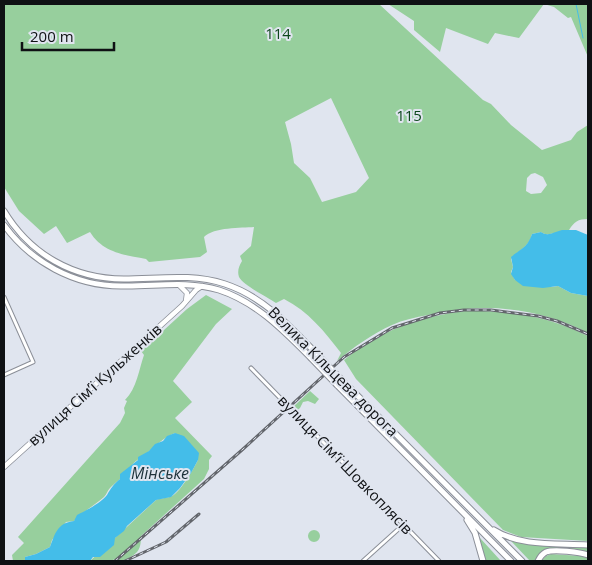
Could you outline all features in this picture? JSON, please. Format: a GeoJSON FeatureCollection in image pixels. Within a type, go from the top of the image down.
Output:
{"type":"FeatureCollection","features":[{"type":"Feature","properties":{"kind":"main road","name":"Велика Кільцева дорога"},"geometry":{"type":"LineString","coordinates":[[4,211],[17,230],[34,247],[53,261],[72,270],[110,278],[193,277],[236,288],[256,299],[272,311],[315,352],[522,561]]}},
{"type":"Feature","properties":{"kind":"main road","name":"Велика Кільцева дорога"},"geometry":{"type":"LineString","coordinates":[[4,225],[30,254],[57,271],[76,279],[97,284],[120,286],[177,284],[203,286],[228,293],[255,307],[280,327],[511,561]]}},
{"type":"Feature","properties":{"kind":"main road"},"geometry":{"type":"LineString","coordinates":[[177,284],[186,290],[186,302]]}},
{"type":"Feature","properties":{"kind":"main road","name":"вулиця Сімʼї Кульженків"},"geometry":{"type":"LineString","coordinates":[[4,466],[186,302],[196,290],[203,286]]}},
{"type":"Feature","properties":{"kind":"main road"},"geometry":{"type":"LineString","coordinates":[[462,511],[475,533],[483,561]]}},
{"type":"Feature","properties":{"kind":"main road"},"geometry":{"type":"LineString","coordinates":[[487,525],[503,536],[518,541],[588,545]]}},
{"type":"Feature","properties":{"kind":"main road"},"geometry":{"type":"LineString","coordinates":[[538,561],[543,554],[552,551],[588,555]]}},
{"type":"Feature","properties":{"kind":"street"},"geometry":{"type":"LineString","coordinates":[[4,297],[33,362],[4,375]]}},
{"type":"Feature","properties":{"kind":"street","name":"вулиця Сімʼї Шовкоплясів"},"geometry":{"type":"LineString","coordinates":[[251,368],[438,561]]}},
{"type":"Feature","properties":{"kind":"street"},"geometry":{"type":"LineString","coordinates":[[363,561],[403,525]]}},
{"type":"Feature","properties":{"kind":"green space"},"geometry":{"type":"Polygon","coordinates":[[[4,4],[379,4],[483,100],[491,104],[511,125],[542,150],[571,140],[577,132],[588,125],[588,219],[577,222],[569,230],[550,234],[541,232],[532,234],[526,245],[511,259],[513,267],[511,272],[515,280],[552,287],[558,286],[571,293],[588,296],[588,333],[550,317],[530,312],[490,308],[449,311],[396,323],[370,337],[337,361],[341,353],[322,330],[301,310],[284,299],[276,303],[250,287],[239,277],[238,273],[242,261],[240,256],[251,246],[254,227],[214,231],[208,234],[204,237],[207,252],[200,257],[149,262],[146,259],[108,249],[101,245],[90,232],[67,243],[56,226],[44,234],[19,211],[4,187],[4,4]],[[331,98],[285,122],[294,163],[310,178],[322,202],[356,192],[369,178],[331,98]],[[535,173],[527,178],[526,191],[531,194],[541,193],[547,185],[543,177],[535,173]]]}},
{"type":"Feature","properties":{"kind":"green space"},"geometry":{"type":"Polygon","coordinates":[[[388,4],[544,4],[519,38],[495,33],[488,44],[446,28],[440,52],[414,30],[414,21],[388,4]]]}},
{"type":"Feature","properties":{"kind":"green space"},"geometry":{"type":"Polygon","coordinates":[[[544,4],[588,4],[588,57],[571,17],[568,18],[554,7],[544,4]]]}},
{"type":"Feature","properties":{"kind":"green space"},"geometry":{"type":"Polygon","coordinates":[[[206,295],[232,309],[216,324],[173,381],[192,402],[175,418],[212,456],[209,460],[209,469],[204,479],[141,536],[139,549],[132,556],[124,561],[115,559],[111,561],[90,561],[156,500],[172,496],[187,480],[198,460],[175,433],[164,439],[135,462],[110,488],[105,496],[74,521],[66,522],[52,540],[50,547],[25,557],[25,561],[13,561],[12,555],[24,543],[18,537],[120,423],[125,413],[124,408],[127,401],[125,400],[135,384],[144,355],[141,351],[187,309],[206,295]]]}},
{"type":"Feature","properties":{"kind":"green space"},"geometry":{"type":"Polygon","coordinates":[[[465,311],[513,313],[543,319],[588,336],[588,541],[521,537],[503,530],[356,379],[344,360],[372,341],[401,326],[431,317],[465,311]]]}},
{"type":"Feature","properties":{"kind":"green space"},"geometry":{"type":"Polygon","coordinates":[[[310,391],[319,399],[315,404],[308,401],[303,402],[295,412],[292,408],[310,391]]]}},
{"type":"Feature","properties":{"kind":"green space"},"geometry":{"type":"Polygon","coordinates":[[[312,530],[316,530],[320,536],[316,542],[312,542],[308,538],[308,534],[312,530]]]}},
{"type":"Feature","properties":{"kind":"green space"},"geometry":{"type":"Polygon","coordinates":[[[480,538],[501,561],[486,561],[480,538]]]}},
{"type":"Feature","properties":{"kind":"green space"},"geometry":{"type":"Polygon","coordinates":[[[511,541],[527,544],[588,547],[588,552],[547,549],[535,561],[530,561],[511,541]]]}},
{"type":"Feature","properties":{"kind":"green space"},"geometry":{"type":"Polygon","coordinates":[[[551,554],[581,556],[587,558],[588,561],[541,561],[551,554]]]}},
{"type":"Feature","properties":{"kind":"water"},"geometry":{"type":"Polygon","coordinates":[[[562,230],[576,230],[588,235],[588,296],[571,293],[558,286],[543,288],[523,286],[511,274],[513,267],[511,257],[526,245],[532,234],[541,232],[549,234],[562,230]]]}},
{"type":"Feature","properties":{"kind":"water","name":"Мінське"},"geometry":{"type":"Polygon","coordinates":[[[175,433],[184,436],[199,453],[198,460],[191,473],[171,497],[156,500],[115,538],[114,545],[100,557],[93,557],[90,561],[25,561],[25,557],[50,547],[60,527],[74,521],[77,515],[104,498],[120,479],[120,474],[138,460],[138,457],[149,451],[155,444],[163,441],[167,436],[175,433]]]}},
{"type":"Feature","properties":{"kind":"waterway"},"geometry":{"type":"LineString","coordinates":[[576,4],[583,38]]}},
{"type":"Feature","properties":{"kind":"railway"},"geometry":{"type":"LineString","coordinates":[[115,561],[242,450],[344,357],[392,328],[440,313],[464,310],[491,310],[538,316],[557,321],[588,334]]}},
{"type":"Feature","properties":{"kind":"railway"},"geometry":{"type":"LineString","coordinates":[[125,561],[166,542],[199,514]]}},
{"type":"Feature","properties":{"kind":"park label","name":"114"},"geometry":{"type":"Point","coordinates":[278,34]}},
{"type":"Feature","properties":{"kind":"park label","name":"115"},"geometry":{"type":"Point","coordinates":[409,116]}}]}
